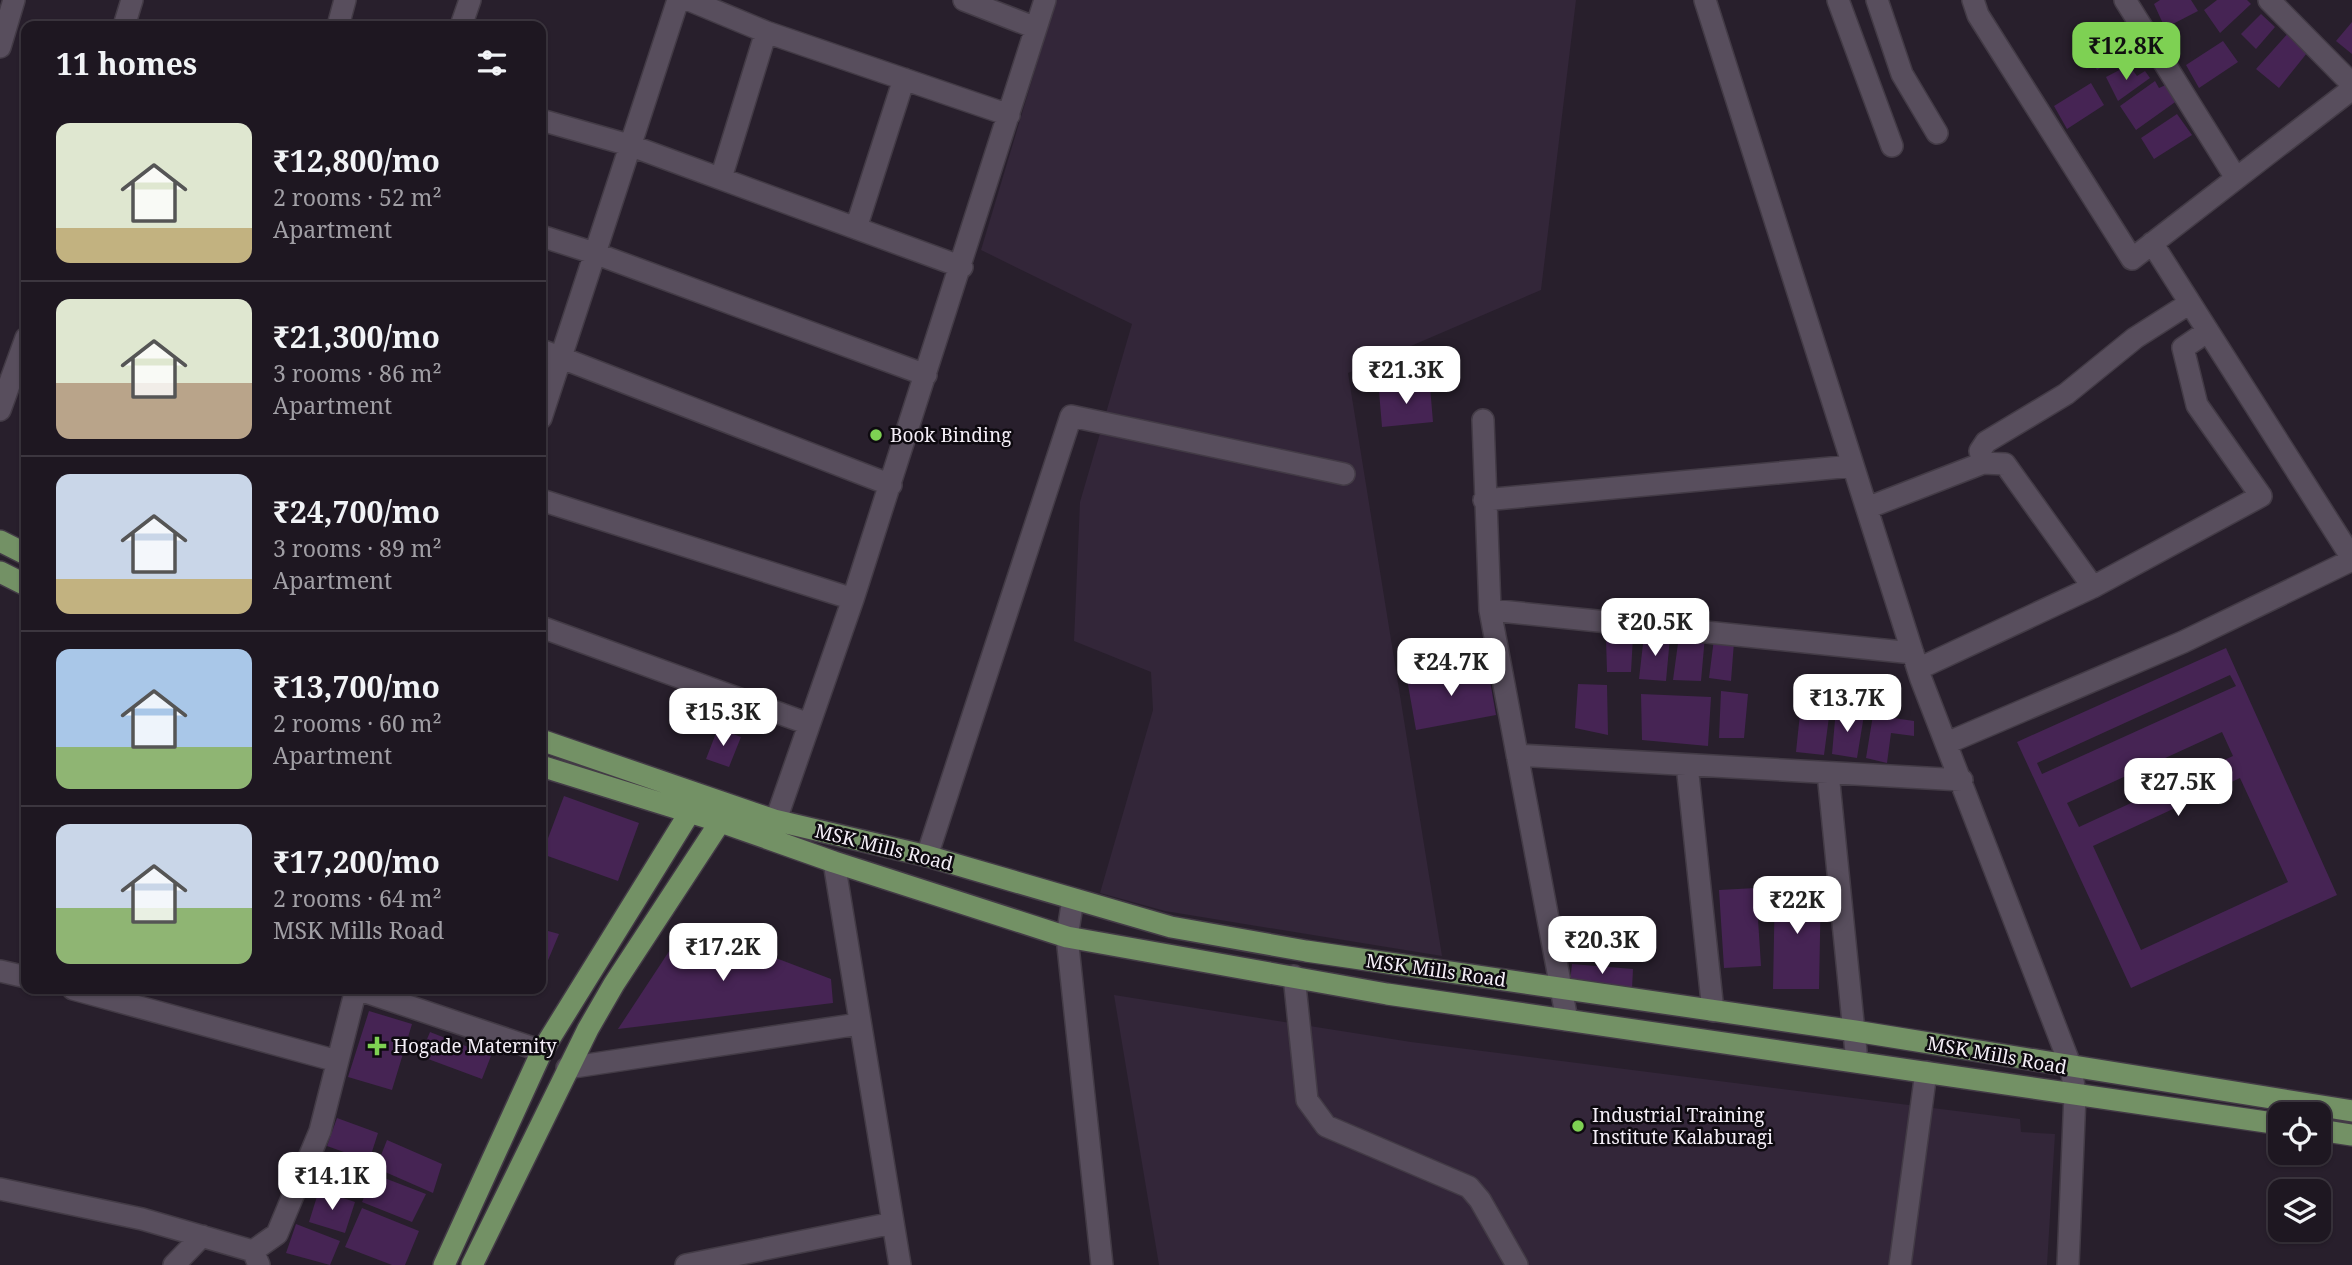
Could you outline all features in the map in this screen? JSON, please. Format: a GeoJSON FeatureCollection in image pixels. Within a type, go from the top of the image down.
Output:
{"type":"FeatureCollection","features":[{"type":"Feature","properties":{"kind":"main road"},"geometry":{"type":"LineString","coordinates":[[0,541],[21,552]]}},
{"type":"Feature","properties":{"kind":"main road"},"geometry":{"type":"LineString","coordinates":[[0,572],[21,582]]}},
{"type":"Feature","properties":{"kind":"main road","name":"MSK Mills Road"},"geometry":{"type":"LineString","coordinates":[[546,742],[700,795],[726,813],[772,830],[834,862],[1067,937],[1387,994],[2268,1123]]}},
{"type":"Feature","properties":{"kind":"main road","name":"MSK Mills Road"},"geometry":{"type":"LineString","coordinates":[[546,768],[690,814],[726,813]]}},
{"type":"Feature","properties":{"kind":"main road"},"geometry":{"type":"LineString","coordinates":[[444,1265],[542,1051],[700,795]]}},
{"type":"Feature","properties":{"kind":"main road"},"geometry":{"type":"LineString","coordinates":[[472,1265],[567,1068],[614,984],[726,813]]}},
{"type":"Feature","properties":{"kind":"main road","name":"MSK Mills Road"},"geometry":{"type":"LineString","coordinates":[[772,830],[927,856],[1171,927],[1306,951],[1855,1031],[2352,1111]]}},
{"type":"Feature","properties":{"kind":"main road"},"geometry":{"type":"LineString","coordinates":[[2331,1132],[2352,1135]]}},
{"type":"Feature","properties":{"kind":"street"},"geometry":{"type":"LineString","coordinates":[[0,47],[14,0]]}},
{"type":"Feature","properties":{"kind":"street"},"geometry":{"type":"LineString","coordinates":[[126,21],[132,0]]}},
{"type":"Feature","properties":{"kind":"street"},"geometry":{"type":"LineString","coordinates":[[339,21],[345,0]]}},
{"type":"Feature","properties":{"kind":"street"},"geometry":{"type":"LineString","coordinates":[[463,21],[470,0]]}},
{"type":"Feature","properties":{"kind":"street"},"geometry":{"type":"LineString","coordinates":[[546,386],[551,353],[594,253],[678,0]]}},
{"type":"Feature","properties":{"kind":"street"},"geometry":{"type":"LineString","coordinates":[[689,0],[766,32],[1009,115]]}},
{"type":"Feature","properties":{"kind":"street"},"geometry":{"type":"LineString","coordinates":[[964,0],[1036,28]]}},
{"type":"Feature","properties":{"kind":"street"},"geometry":{"type":"LineString","coordinates":[[772,830],[891,485],[1045,0]]}},
{"type":"Feature","properties":{"kind":"street"},"geometry":{"type":"LineString","coordinates":[[1705,0],[1916,661],[2071,1067],[2075,1094],[2068,1265]]}},
{"type":"Feature","properties":{"kind":"street"},"geometry":{"type":"LineString","coordinates":[[1838,0],[1892,146]]}},
{"type":"Feature","properties":{"kind":"street"},"geometry":{"type":"LineString","coordinates":[[1877,0],[1902,74],[1937,134]]}},
{"type":"Feature","properties":{"kind":"street"},"geometry":{"type":"LineString","coordinates":[[1973,0],[1978,15],[2132,258],[2352,86],[2269,0]]}},
{"type":"Feature","properties":{"kind":"street"},"geometry":{"type":"LineString","coordinates":[[2125,0],[2236,178]]}},
{"type":"Feature","properties":{"kind":"street"},"geometry":{"type":"LineString","coordinates":[[721,178],[766,32]]}},
{"type":"Feature","properties":{"kind":"street"},"geometry":{"type":"LineString","coordinates":[[856,228],[904,79]]}},
{"type":"Feature","properties":{"kind":"street"},"geometry":{"type":"LineString","coordinates":[[546,121],[629,145],[962,267]]}},
{"type":"Feature","properties":{"kind":"street"},"geometry":{"type":"LineString","coordinates":[[546,238],[926,375]]}},
{"type":"Feature","properties":{"kind":"street"},"geometry":{"type":"LineString","coordinates":[[1947,743],[2183,642],[2352,559],[2152,243]]}},
{"type":"Feature","properties":{"kind":"street"},"geometry":{"type":"LineString","coordinates":[[1983,463],[1980,451],[1986,442],[2066,394],[2135,338],[2190,303]]}},
{"type":"Feature","properties":{"kind":"street"},"geometry":{"type":"LineString","coordinates":[[1490,610],[1916,661],[2093,587],[2261,496],[2197,405],[2183,348],[2208,331]]}},
{"type":"Feature","properties":{"kind":"street"},"geometry":{"type":"LineString","coordinates":[[0,410],[21,352]]}},
{"type":"Feature","properties":{"kind":"street"},"geometry":{"type":"LineString","coordinates":[[551,353],[891,485]]}},
{"type":"Feature","properties":{"kind":"street"},"geometry":{"type":"LineString","coordinates":[[927,856],[1071,416],[1344,474]]}},
{"type":"Feature","properties":{"kind":"street"},"geometry":{"type":"LineString","coordinates":[[1483,420],[1483,500],[1490,610],[1567,1020]]}},
{"type":"Feature","properties":{"kind":"street"},"geometry":{"type":"LineString","coordinates":[[1867,508],[1983,463],[2005,464],[2093,587]]}},
{"type":"Feature","properties":{"kind":"street"},"geometry":{"type":"LineString","coordinates":[[1483,500],[1853,466]]}},
{"type":"Feature","properties":{"kind":"street"},"geometry":{"type":"LineString","coordinates":[[546,502],[853,599]]}},
{"type":"Feature","properties":{"kind":"street"},"geometry":{"type":"LineString","coordinates":[[546,629],[809,724]]}},
{"type":"Feature","properties":{"kind":"street"},"geometry":{"type":"LineString","coordinates":[[1517,755],[1962,780]]}},
{"type":"Feature","properties":{"kind":"street"},"geometry":{"type":"LineString","coordinates":[[1687,765],[1713,1011]]}},
{"type":"Feature","properties":{"kind":"street"},"geometry":{"type":"LineString","coordinates":[[1828,773],[1857,1062]]}},
{"type":"Feature","properties":{"kind":"street"},"geometry":{"type":"LineString","coordinates":[[834,862],[900,1265]]}},
{"type":"Feature","properties":{"kind":"street"},"geometry":{"type":"LineString","coordinates":[[1073,899],[1067,937],[1102,1265]]}},
{"type":"Feature","properties":{"kind":"street"},"geometry":{"type":"LineString","coordinates":[[0,971],[21,976]]}},
{"type":"Feature","properties":{"kind":"street"},"geometry":{"type":"LineString","coordinates":[[1294,976],[1307,1100],[1315,1114],[1325,1126],[1469,1186],[1480,1200],[1517,1265]]}},
{"type":"Feature","properties":{"kind":"street"},"geometry":{"type":"LineString","coordinates":[[91,994],[337,1061]]}},
{"type":"Feature","properties":{"kind":"street"},"geometry":{"type":"LineString","coordinates":[[0,1189],[142,1219],[202,1236],[256,1258],[277,1234],[320,1130],[355,994]]}},
{"type":"Feature","properties":{"kind":"street"},"geometry":{"type":"LineString","coordinates":[[371,994],[542,1051]]}},
{"type":"Feature","properties":{"kind":"street"},"geometry":{"type":"LineString","coordinates":[[567,1068],[859,1024]]}},
{"type":"Feature","properties":{"kind":"street"},"geometry":{"type":"LineString","coordinates":[[1900,1265],[1926,1072]]}},
{"type":"Feature","properties":{"kind":"street"},"geometry":{"type":"LineString","coordinates":[[686,1265],[893,1223]]}},
{"type":"Feature","properties":{"kind":"street"},"geometry":{"type":"LineString","coordinates":[[174,1265],[202,1236]]}},
{"type":"Feature","properties":{"kind":"shaded area"},"geometry":{"type":"Polygon","coordinates":[[[1056,0],[1576,0],[1541,290],[1348,373],[1442,956],[1165,911],[1100,893],[1153,710],[1151,672],[1074,641],[1080,502],[1132,324],[981,250],[1056,0]]]}},
{"type":"Feature","properties":{"kind":"shaded area","name":"Industrial Training Institute Kalaburagi"},"geometry":{"type":"Polygon","coordinates":[[[1114,995],[1411,1042],[2020,1119],[2021,1132],[2055,1134],[2047,1265],[1159,1265],[1114,995]]]}},
{"type":"Feature","properties":{"kind":"building"},"geometry":{"type":"Polygon","coordinates":[[[2160,0],[2191,0],[2198,11],[2165,28],[2154,4],[2160,0]]]}},
{"type":"Feature","properties":{"kind":"building"},"geometry":{"type":"Polygon","coordinates":[[[2217,0],[2247,0],[2251,4],[2220,33],[2204,10],[2217,0]]]}},
{"type":"Feature","properties":{"kind":"building"},"geometry":{"type":"Polygon","coordinates":[[[2261,14],[2275,27],[2256,49],[2241,34],[2261,14]]]}},
{"type":"Feature","properties":{"kind":"building"},"geometry":{"type":"Polygon","coordinates":[[[2352,22],[2352,54],[2336,41],[2352,22]]]}},
{"type":"Feature","properties":{"kind":"building"},"geometry":{"type":"Polygon","coordinates":[[[2118,23],[2134,48],[2097,70],[2083,44],[2118,23]]]}},
{"type":"Feature","properties":{"kind":"building"},"geometry":{"type":"Polygon","coordinates":[[[2291,30],[2311,48],[2279,88],[2256,69],[2291,30]]]}},
{"type":"Feature","properties":{"kind":"building"},"geometry":{"type":"Polygon","coordinates":[[[2223,41],[2238,62],[2199,88],[2186,65],[2223,41]]]}},
{"type":"Feature","properties":{"kind":"building"},"geometry":{"type":"Polygon","coordinates":[[[2129,65],[2137,76],[2145,71],[2150,78],[2118,101],[2106,77],[2129,65]]]}},
{"type":"Feature","properties":{"kind":"building"},"geometry":{"type":"Polygon","coordinates":[[[2155,81],[2159,88],[2170,83],[2178,100],[2136,130],[2120,106],[2155,81]]]}},
{"type":"Feature","properties":{"kind":"building"},"geometry":{"type":"Polygon","coordinates":[[[2091,83],[2104,105],[2067,129],[2054,106],[2091,83]]]}},
{"type":"Feature","properties":{"kind":"building"},"geometry":{"type":"Polygon","coordinates":[[[2177,114],[2192,135],[2154,159],[2141,138],[2177,114]]]}},
{"type":"Feature","properties":{"kind":"building"},"geometry":{"type":"Polygon","coordinates":[[[1430,386],[1433,422],[1382,427],[1379,391],[1430,386]]]}},
{"type":"Feature","properties":{"kind":"building"},"geometry":{"type":"Polygon","coordinates":[[[1644,635],[1670,637],[1666,681],[1639,679],[1644,635]]]}},
{"type":"Feature","properties":{"kind":"building"},"geometry":{"type":"Polygon","coordinates":[[[1633,636],[1631,672],[1607,672],[1606,638],[1633,636]]]}},
{"type":"Feature","properties":{"kind":"building"},"geometry":{"type":"Polygon","coordinates":[[[1679,636],[1705,636],[1701,681],[1673,680],[1679,636]]]}},
{"type":"Feature","properties":{"kind":"building"},"geometry":{"type":"Polygon","coordinates":[[[1714,639],[1734,642],[1731,681],[1709,678],[1714,639]]]}},
{"type":"Feature","properties":{"kind":"building"},"geometry":{"type":"Polygon","coordinates":[[[2226,648],[2337,895],[2131,988],[2017,742],[2226,648]],[[2230,675],[2037,763],[2042,774],[2236,686],[2230,675]],[[2222,732],[2067,803],[2079,827],[2233,756],[2222,732]],[[2240,778],[2093,846],[2141,950],[2288,882],[2240,778]]]}},
{"type":"Feature","properties":{"kind":"building"},"geometry":{"type":"Polygon","coordinates":[[[1487,664],[1496,715],[1416,730],[1407,679],[1453,671],[1455,680],[1469,677],[1467,668],[1487,664]]]}},
{"type":"Feature","properties":{"kind":"building"},"geometry":{"type":"Polygon","coordinates":[[[1578,684],[1607,685],[1608,735],[1575,728],[1578,684]]]}},
{"type":"Feature","properties":{"kind":"building"},"geometry":{"type":"Polygon","coordinates":[[[1721,691],[1748,694],[1744,738],[1719,738],[1721,691]]]}},
{"type":"Feature","properties":{"kind":"building"},"geometry":{"type":"Polygon","coordinates":[[[1641,694],[1711,697],[1708,746],[1642,740],[1641,694]]]}},
{"type":"Feature","properties":{"kind":"building"},"geometry":{"type":"Polygon","coordinates":[[[1801,704],[1830,709],[1824,755],[1796,752],[1801,704]]]}},
{"type":"Feature","properties":{"kind":"building"},"geometry":{"type":"Polygon","coordinates":[[[1836,709],[1864,715],[1857,758],[1832,754],[1836,709]]]}},
{"type":"Feature","properties":{"kind":"building"},"geometry":{"type":"Polygon","coordinates":[[[1873,715],[1914,721],[1914,736],[1891,733],[1887,763],[1866,758],[1873,715]]]}},
{"type":"Feature","properties":{"kind":"building"},"geometry":{"type":"Polygon","coordinates":[[[718,728],[741,737],[729,767],[706,759],[718,728]]]}},
{"type":"Feature","properties":{"kind":"building"},"geometry":{"type":"Polygon","coordinates":[[[564,796],[639,823],[618,881],[546,855],[546,843],[564,796]]]}},
{"type":"Feature","properties":{"kind":"building"},"geometry":{"type":"Polygon","coordinates":[[[1775,883],[1821,883],[1819,989],[1773,989],[1775,883]]]}},
{"type":"Feature","properties":{"kind":"building"},"geometry":{"type":"Polygon","coordinates":[[[1756,888],[1761,966],[1724,968],[1719,890],[1756,888]]]}},
{"type":"Feature","properties":{"kind":"building"},"geometry":{"type":"Polygon","coordinates":[[[687,924],[831,979],[833,1003],[618,1029],[687,924]]]}},
{"type":"Feature","properties":{"kind":"building"},"geometry":{"type":"Polygon","coordinates":[[[546,930],[559,934],[546,965],[546,930]]]}},
{"type":"Feature","properties":{"kind":"building"},"geometry":{"type":"Polygon","coordinates":[[[1572,964],[1633,969],[1632,989],[1570,983],[1572,964]]]}},
{"type":"Feature","properties":{"kind":"building"},"geometry":{"type":"Polygon","coordinates":[[[369,1011],[412,1024],[392,1090],[348,1077],[369,1011]]]}},
{"type":"Feature","properties":{"kind":"building"},"geometry":{"type":"Polygon","coordinates":[[[430,1032],[491,1056],[482,1079],[420,1056],[430,1032]]]}},
{"type":"Feature","properties":{"kind":"building"},"geometry":{"type":"Polygon","coordinates":[[[337,1118],[378,1133],[369,1161],[327,1146],[337,1118]]]}},
{"type":"Feature","properties":{"kind":"building"},"geometry":{"type":"Polygon","coordinates":[[[387,1140],[442,1164],[433,1193],[376,1168],[387,1140]]]}},
{"type":"Feature","properties":{"kind":"building"},"geometry":{"type":"Polygon","coordinates":[[[326,1152],[368,1169],[356,1197],[314,1179],[326,1152]]]}},
{"type":"Feature","properties":{"kind":"building"},"geometry":{"type":"Polygon","coordinates":[[[374,1174],[426,1194],[412,1222],[362,1202],[374,1174]]]}},
{"type":"Feature","properties":{"kind":"building"},"geometry":{"type":"Polygon","coordinates":[[[319,1190],[355,1202],[345,1233],[309,1222],[319,1190]]]}},
{"type":"Feature","properties":{"kind":"building"},"geometry":{"type":"Polygon","coordinates":[[[362,1208],[419,1231],[405,1265],[392,1265],[345,1247],[362,1208]]]}},
{"type":"Feature","properties":{"kind":"building"},"geometry":{"type":"Polygon","coordinates":[[[296,1224],[340,1241],[330,1265],[286,1253],[296,1224]]]}},
{"type":"Feature","properties":{"kind":"place","name":"Book Binding"},"geometry":{"type":"Point","coordinates":[876,435]}},
{"type":"Feature","properties":{"kind":"place","name":"Hogade Maternity"},"geometry":{"type":"Point","coordinates":[377,1046]}},
{"type":"Feature","properties":{"kind":"place","name":"Industrial Training Institute Kalaburagi"},"geometry":{"type":"Point","coordinates":[1578,1126]}}]}
